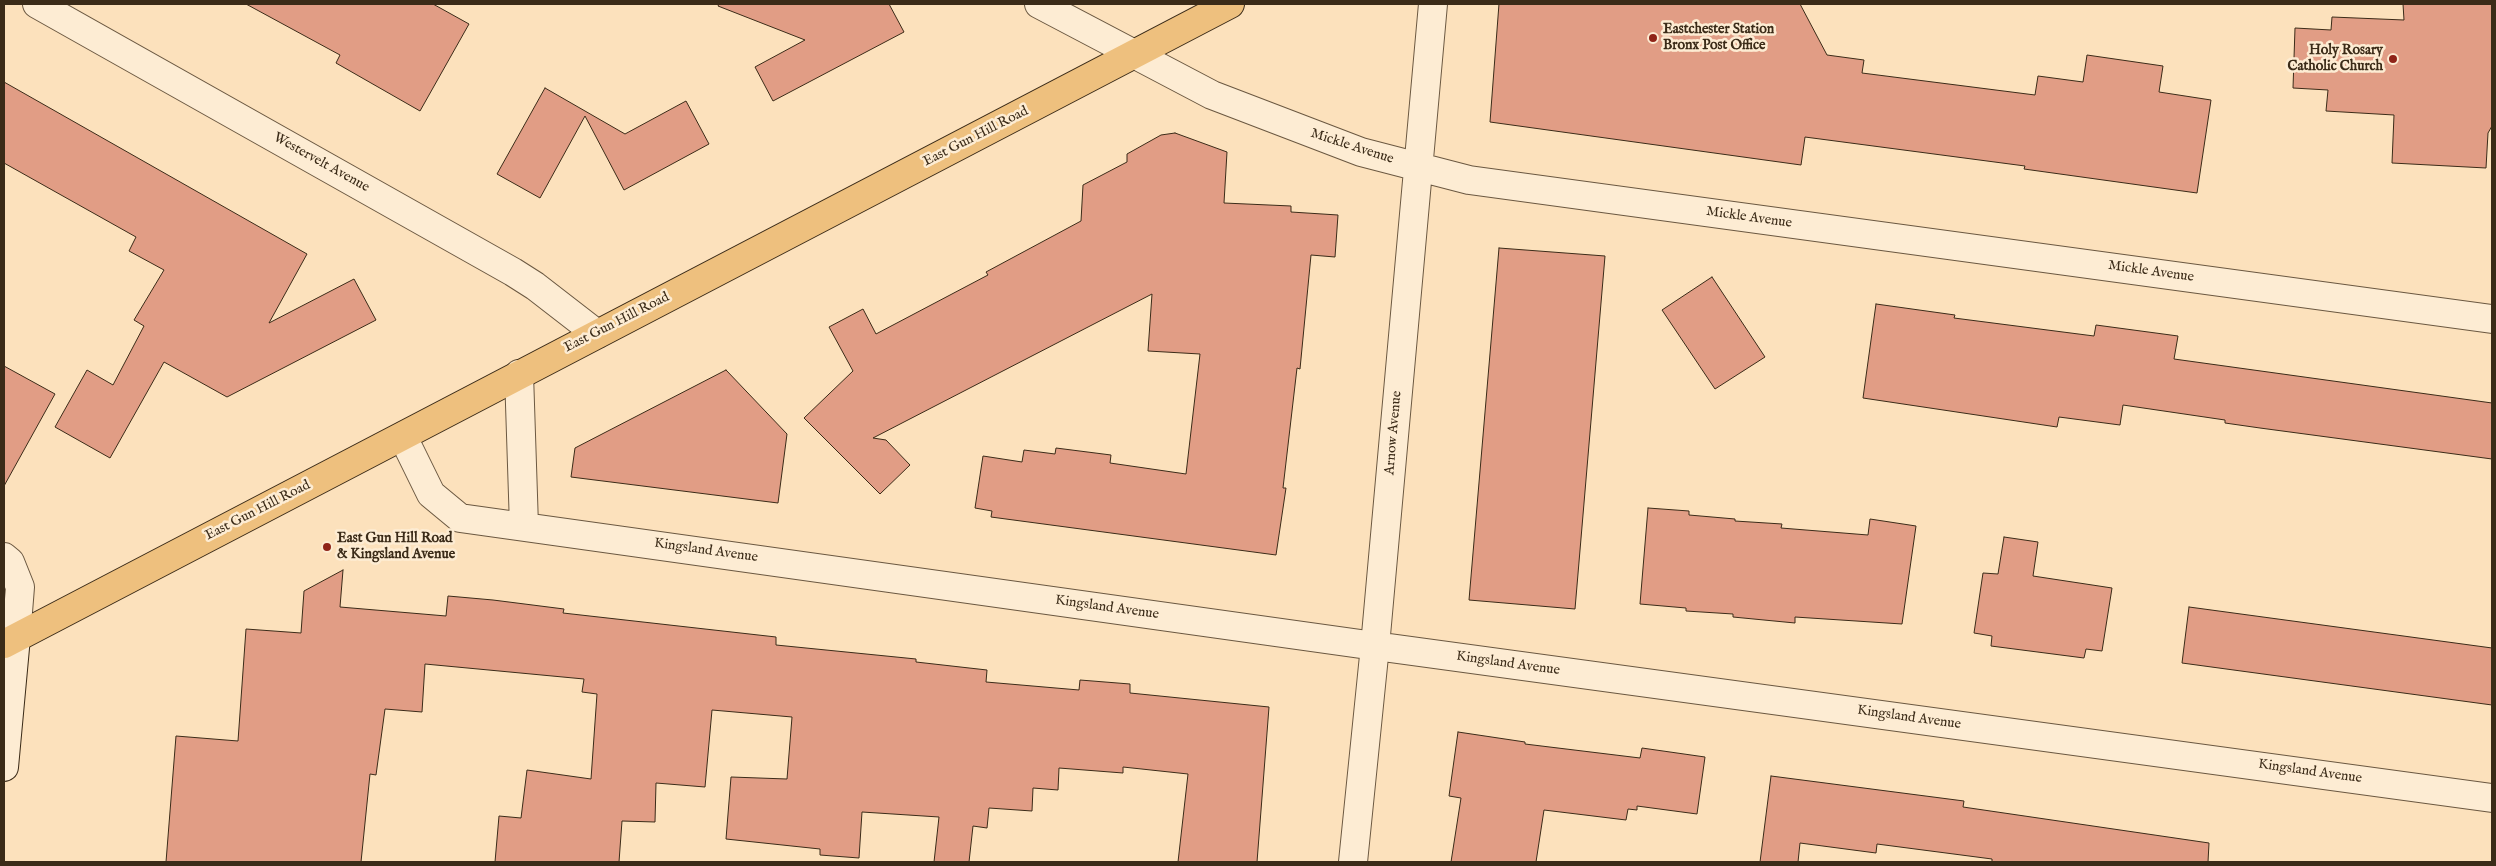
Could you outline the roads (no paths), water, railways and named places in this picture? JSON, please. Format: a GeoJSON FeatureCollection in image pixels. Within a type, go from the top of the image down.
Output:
{"type":"FeatureCollection","features":[{"type":"Feature","properties":{"kind":"main road","name":"East Gun Hill Road"},"geometry":{"type":"LineString","coordinates":[[10,641],[1230,4]]}},
{"type":"Feature","properties":{"kind":"street","name":"Westervelt Avenue"},"geometry":{"type":"LineString","coordinates":[[37,4],[513,272],[536,286],[597,334]]}},
{"type":"Feature","properties":{"kind":"street","name":"Mickle Avenue"},"geometry":{"type":"LineString","coordinates":[[1039,4],[1212,96],[1338,145],[1418,168],[1469,180],[2492,319]]}},
{"type":"Feature","properties":{"kind":"street","name":"Arnow Avenue"},"geometry":{"type":"LineString","coordinates":[[1353,862],[1375,646],[1433,4]]}},
{"type":"Feature","properties":{"kind":"street"},"geometry":{"type":"LineString","coordinates":[[519,374],[524,526]]}},
{"type":"Feature","properties":{"kind":"street","name":"Kingsland Avenue"},"geometry":{"type":"LineString","coordinates":[[403,437],[431,494],[460,518],[1375,646],[2492,798]]}},
{"type":"Feature","properties":{"kind":"street"},"geometry":{"type":"LineString","coordinates":[[4,557],[10,562],[20,587],[10,641],[4,767]]}},
{"type":"Feature","properties":{"kind":"place","name":"Eastchester Station Bronx Post Office"},"geometry":{"type":"Point","coordinates":[1653,38]}},
{"type":"Feature","properties":{"kind":"place","name":"Holy Rosary Catholic Church"},"geometry":{"type":"Point","coordinates":[2393,59]}},
{"type":"Feature","properties":{"kind":"place","name":"East Gun Hill Road & Kingsland Avenue"},"geometry":{"type":"Point","coordinates":[327,547]}}]}
